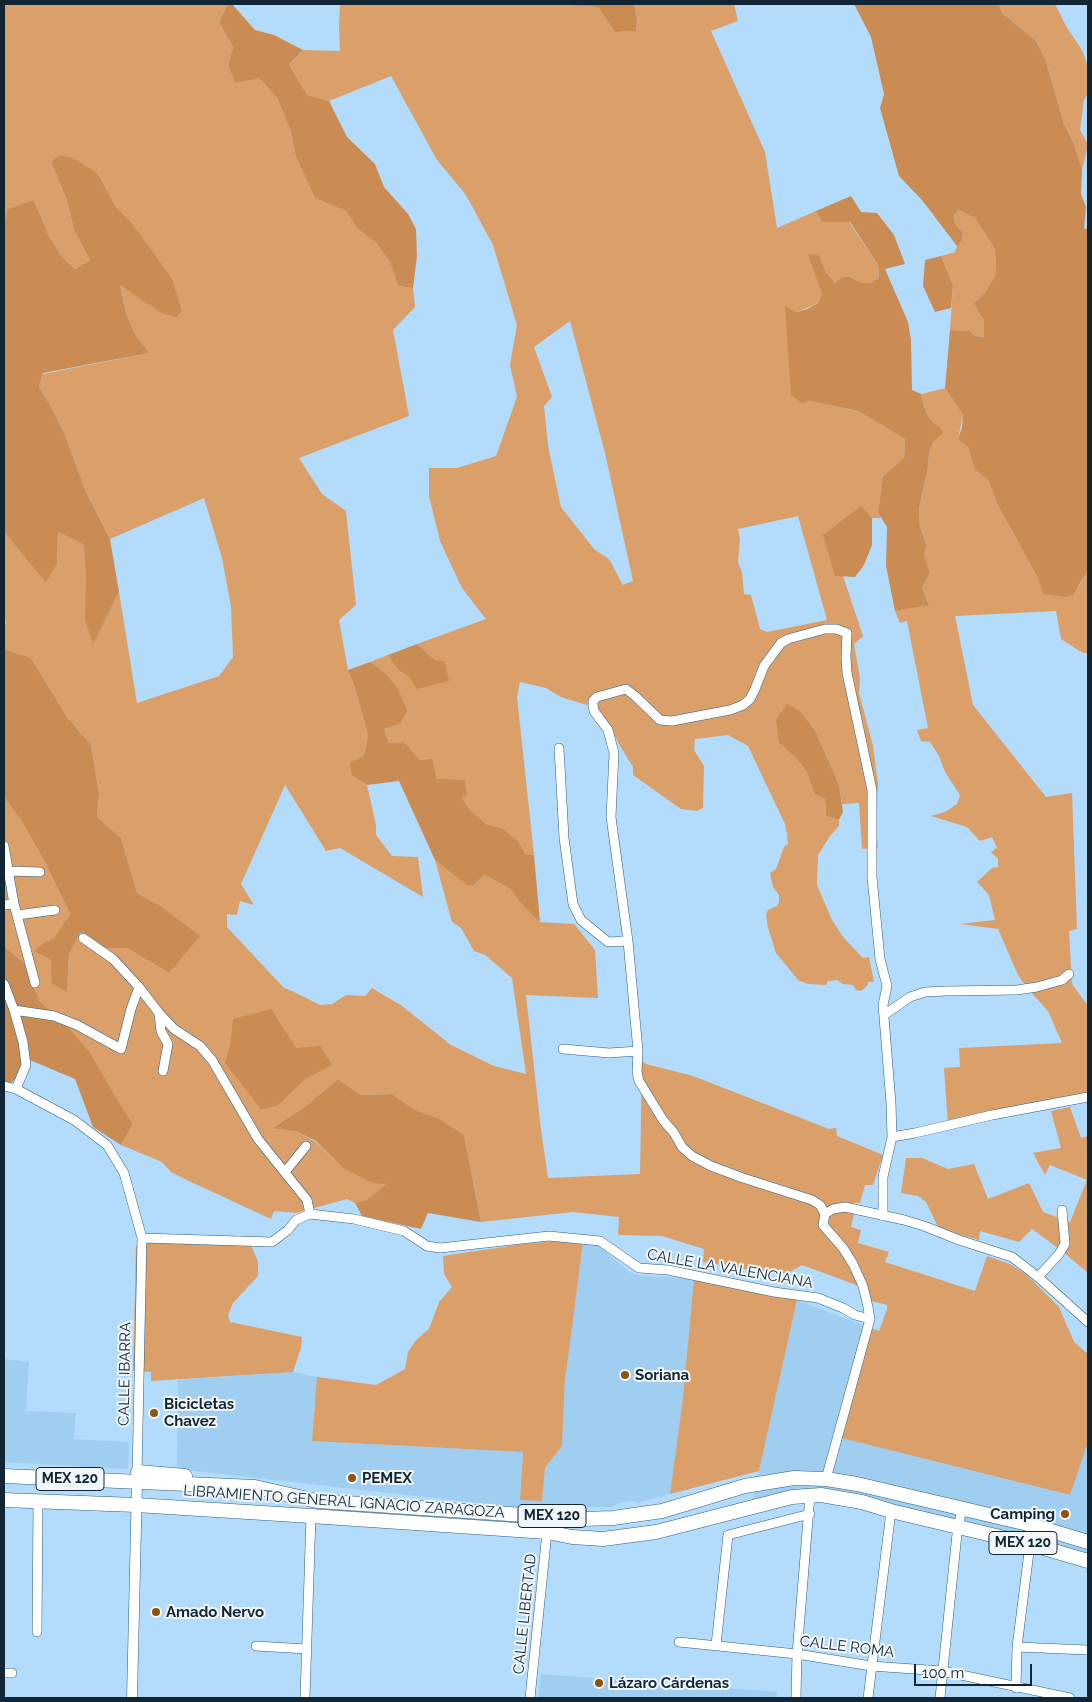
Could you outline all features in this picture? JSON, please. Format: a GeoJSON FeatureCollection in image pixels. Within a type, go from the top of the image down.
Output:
{"type":"FeatureCollection","features":[{"type":"Feature","properties":{"kind":"main road","name":"LIBRAMIENTO GENERAL IGNACIO ZARAGOZA"},"geometry":{"type":"LineString","coordinates":[[4,1476],[137,1477],[254,1487],[326,1502],[547,1515],[583,1519],[613,1518],[655,1512],[682,1506],[745,1486],[794,1478],[826,1479],[857,1484],[962,1508],[1028,1524],[1088,1542]]}},
{"type":"Feature","properties":{"kind":"main road","name":"LIBRAMIENTO GENERAL IGNACIO ZARAGOZA"},"geometry":{"type":"LineString","coordinates":[[4,1500],[311,1516],[547,1532],[572,1537],[603,1539],[632,1536],[696,1523],[792,1497],[810,1495],[844,1498],[957,1531],[1030,1544],[1088,1561]]}},
{"type":"Feature","properties":{"kind":"street"},"geometry":{"type":"LineString","coordinates":[[826,1479],[870,1319],[863,1286],[843,1248],[823,1226],[825,1214],[820,1205],[812,1200],[711,1166],[692,1156],[682,1147],[639,1081],[628,941],[612,817],[614,754],[608,730],[594,711],[593,701],[598,697],[626,689],[660,720],[672,721],[730,710],[743,705],[750,699],[764,666],[781,642],[788,638],[825,629],[836,629],[847,633],[847,673],[872,790],[872,876],[880,959],[887,986],[883,1005],[889,1062],[892,1137],[883,1177],[883,1216]]}},
{"type":"Feature","properties":{"kind":"street"},"geometry":{"type":"LineString","coordinates":[[560,748],[564,838],[572,904],[581,920],[608,942],[628,941]]}},
{"type":"Feature","properties":{"kind":"street"},"geometry":{"type":"LineString","coordinates":[[4,846],[14,904],[34,983]]}},
{"type":"Feature","properties":{"kind":"street"},"geometry":{"type":"LineString","coordinates":[[8,871],[40,872]]}},
{"type":"Feature","properties":{"kind":"street"},"geometry":{"type":"LineString","coordinates":[[4,905],[14,904]]}},
{"type":"Feature","properties":{"kind":"street"},"geometry":{"type":"LineString","coordinates":[[17,915],[56,910]]}},
{"type":"Feature","properties":{"kind":"street"},"geometry":{"type":"LineString","coordinates":[[83,938],[113,959],[174,1030],[200,1046],[212,1060],[258,1139],[308,1200],[310,1214],[296,1220],[288,1230],[272,1242],[142,1238]]}},
{"type":"Feature","properties":{"kind":"street"},"geometry":{"type":"LineString","coordinates":[[884,1015],[910,997],[925,992],[1037,988],[1062,980],[1069,974]]}},
{"type":"Feature","properties":{"kind":"street"},"geometry":{"type":"LineString","coordinates":[[4,984],[23,1042],[26,1065],[16,1089]]}},
{"type":"Feature","properties":{"kind":"street"},"geometry":{"type":"LineString","coordinates":[[14,1010],[54,1016],[77,1025],[121,1049],[131,1009],[139,987]]}},
{"type":"Feature","properties":{"kind":"street"},"geometry":{"type":"LineString","coordinates":[[159,1013],[161,1031],[168,1044],[162,1071]]}},
{"type":"Feature","properties":{"kind":"street"},"geometry":{"type":"LineString","coordinates":[[563,1049],[609,1053],[638,1051]]}},
{"type":"Feature","properties":{"kind":"street","name":"CALLE IBARRA"},"geometry":{"type":"LineString","coordinates":[[4,1086],[16,1089],[74,1120],[107,1146],[124,1173],[142,1238],[132,1698]]}},
{"type":"Feature","properties":{"kind":"street"},"geometry":{"type":"LineString","coordinates":[[892,1137],[992,1115],[1088,1097]]}},
{"type":"Feature","properties":{"kind":"street"},"geometry":{"type":"LineString","coordinates":[[285,1172],[306,1146]]}},
{"type":"Feature","properties":{"kind":"street"},"geometry":{"type":"LineString","coordinates":[[825,1214],[833,1209],[845,1207],[924,1226],[959,1240],[1012,1257],[1038,1277],[1088,1322]]}},
{"type":"Feature","properties":{"kind":"street"},"geometry":{"type":"LineString","coordinates":[[1038,1277],[1059,1254],[1064,1244],[1062,1210]]}},
{"type":"Feature","properties":{"kind":"street","name":"CALLE LA VALENCIANA"},"geometry":{"type":"LineString","coordinates":[[310,1214],[354,1219],[404,1231],[427,1246],[440,1248],[549,1236],[600,1241],[639,1268],[668,1270],[774,1292],[818,1298],[855,1315],[870,1319]]}},
{"type":"Feature","properties":{"kind":"street"},"geometry":{"type":"LineString","coordinates":[[796,1698],[797,1654],[810,1514],[810,1495]]}},
{"type":"Feature","properties":{"kind":"street"},"geometry":{"type":"LineString","coordinates":[[37,1632],[38,1502]]}},
{"type":"Feature","properties":{"kind":"street"},"geometry":{"type":"LineString","coordinates":[[940,1698],[957,1531],[962,1508]]}},
{"type":"Feature","properties":{"kind":"street"},"geometry":{"type":"LineString","coordinates":[[868,1698],[890,1511]]}},
{"type":"Feature","properties":{"kind":"street"},"geometry":{"type":"LineString","coordinates":[[716,1645],[728,1535],[810,1514]]}},
{"type":"Feature","properties":{"kind":"street"},"geometry":{"type":"LineString","coordinates":[[305,1698],[311,1516]]}},
{"type":"Feature","properties":{"kind":"street","name":"CALLE LIBERTAD"},"geometry":{"type":"LineString","coordinates":[[530,1698],[547,1532]]}},
{"type":"Feature","properties":{"kind":"street"},"geometry":{"type":"LineString","coordinates":[[1016,1688],[1017,1647],[1030,1544]]}},
{"type":"Feature","properties":{"kind":"street","name":"CALLE ROMA"},"geometry":{"type":"LineString","coordinates":[[679,1642],[797,1654],[871,1666],[942,1671],[1070,1698]]}},
{"type":"Feature","properties":{"kind":"street"},"geometry":{"type":"LineString","coordinates":[[256,1646],[307,1649]]}},
{"type":"Feature","properties":{"kind":"street"},"geometry":{"type":"LineString","coordinates":[[1017,1647],[1088,1650]]}},
{"type":"Feature","properties":{"kind":"shaded area"},"geometry":{"type":"Polygon","coordinates":[[[4,4],[228,4],[219,22],[233,47],[228,65],[235,83],[258,77],[277,98],[290,129],[296,157],[315,198],[346,211],[357,228],[377,244],[390,262],[398,286],[413,288],[415,307],[393,330],[409,416],[299,458],[322,494],[346,511],[356,605],[339,620],[348,670],[368,735],[364,756],[352,776],[367,785],[376,825],[376,835],[392,856],[418,857],[423,897],[340,848],[326,851],[285,785],[241,884],[254,905],[240,901],[237,915],[227,914],[227,927],[284,988],[320,1005],[332,1004],[346,995],[365,996],[372,988],[402,1006],[451,1045],[494,1066],[526,1074],[512,978],[485,955],[474,951],[461,928],[452,922],[435,860],[466,885],[474,885],[484,875],[509,888],[525,908],[540,922],[574,924],[595,950],[598,998],[526,995],[548,1178],[640,1174],[642,1061],[646,1064],[693,1076],[829,1129],[836,1128],[837,1136],[883,1155],[873,1185],[865,1185],[860,1203],[851,1203],[849,1212],[854,1214],[851,1227],[861,1230],[858,1243],[889,1252],[885,1262],[975,1291],[987,1256],[1010,1264],[1027,1275],[1059,1307],[1074,1342],[1088,1354],[1088,1442],[1070,1495],[833,1436],[866,1326],[879,1331],[887,1309],[887,1305],[864,1299],[859,1286],[802,1265],[788,1273],[776,1274],[703,1262],[704,1249],[662,1236],[618,1235],[619,1217],[573,1212],[481,1222],[464,1135],[438,1118],[415,1110],[392,1094],[361,1095],[338,1079],[306,1106],[273,1127],[295,1131],[316,1142],[343,1168],[388,1184],[366,1200],[355,1203],[347,1199],[296,1213],[274,1211],[271,1219],[171,1172],[162,1162],[121,1145],[133,1124],[60,1018],[40,1002],[24,963],[4,946],[4,797],[21,820],[45,862],[70,914],[54,938],[43,943],[35,951],[51,960],[67,992],[69,954],[79,932],[105,948],[127,948],[169,973],[159,905],[137,893],[121,838],[97,817],[99,794],[91,745],[67,717],[31,658],[4,649],[4,626],[6,622],[4,618],[4,534],[6,532],[26,559],[57,564],[58,532],[84,545],[93,643],[119,592],[137,703],[219,676],[233,657],[231,606],[222,558],[204,498],[110,539],[86,492],[65,435],[39,386],[43,374],[149,353],[135,334],[126,313],[120,284],[161,313],[151,251],[132,223],[116,207],[98,174],[51,162],[67,200],[74,230],[90,260],[75,269],[62,257],[49,236],[34,200],[4,225],[4,4]]]}},
{"type":"Feature","properties":{"kind":"shaded area"},"geometry":{"type":"Polygon","coordinates":[[[228,4],[232,4],[255,30],[274,35],[303,50],[289,64],[307,95],[329,101],[347,137],[375,164],[384,187],[408,214],[416,229],[417,256],[413,288],[398,286],[390,262],[377,244],[357,228],[346,211],[315,198],[296,157],[290,129],[277,98],[259,78],[235,83],[228,65],[233,47],[219,22],[228,4]]]}},
{"type":"Feature","properties":{"kind":"shaded area"},"geometry":{"type":"Polygon","coordinates":[[[340,4],[575,4],[576,6],[598,7],[615,32],[636,31],[637,18],[634,4],[734,4],[738,21],[711,31],[765,152],[777,228],[816,211],[823,222],[849,222],[878,265],[879,278],[870,283],[861,283],[850,277],[835,283],[826,272],[819,255],[818,280],[822,294],[818,303],[797,312],[785,307],[810,401],[858,411],[905,439],[904,458],[883,476],[878,512],[882,518],[872,518],[861,507],[835,576],[843,576],[863,636],[854,644],[860,678],[859,693],[873,746],[878,784],[876,830],[878,848],[862,849],[859,803],[842,804],[839,785],[815,730],[801,712],[779,743],[796,758],[807,772],[815,795],[825,799],[826,816],[839,820],[839,826],[818,855],[817,885],[832,920],[843,937],[863,958],[869,957],[874,982],[868,982],[867,986],[861,991],[856,990],[853,985],[843,984],[837,980],[828,981],[826,985],[808,984],[798,980],[776,953],[766,915],[768,910],[777,906],[779,902],[779,895],[773,887],[770,873],[776,869],[784,847],[788,844],[785,824],[748,746],[728,735],[695,739],[694,750],[704,766],[703,808],[697,811],[681,809],[633,775],[633,767],[611,728],[596,708],[561,697],[546,688],[520,682],[517,697],[534,855],[526,855],[518,841],[502,828],[486,824],[470,810],[460,797],[467,796],[437,779],[404,742],[389,743],[384,729],[400,724],[385,673],[370,662],[388,655],[398,670],[410,678],[435,660],[417,644],[486,619],[462,588],[440,541],[429,496],[429,468],[457,468],[496,456],[517,397],[510,365],[517,325],[493,245],[466,195],[437,160],[391,76],[329,101],[307,95],[289,64],[303,50],[340,51],[340,4]],[[570,321],[534,347],[552,397],[544,406],[548,446],[561,507],[594,549],[609,559],[623,585],[633,581],[605,453],[570,321]],[[798,516],[738,529],[740,539],[738,562],[742,573],[744,594],[751,595],[760,629],[767,632],[827,620],[798,516]]]}},
{"type":"Feature","properties":{"kind":"shaded area"},"geometry":{"type":"Polygon","coordinates":[[[575,4],[634,4],[637,18],[636,31],[615,32],[598,7],[575,6],[575,4]]]}},
{"type":"Feature","properties":{"kind":"shaded area"},"geometry":{"type":"Polygon","coordinates":[[[854,4],[999,4],[1002,13],[1036,41],[1046,61],[1064,124],[1074,144],[1082,170],[1081,194],[1086,207],[1084,229],[1088,228],[1088,570],[1073,595],[1066,597],[1043,594],[1037,576],[997,504],[989,481],[975,470],[968,447],[958,439],[963,415],[945,388],[950,330],[970,331],[975,336],[984,337],[984,319],[974,303],[984,294],[996,274],[995,249],[975,218],[958,210],[954,215],[955,224],[963,233],[962,241],[957,246],[922,200],[899,176],[880,108],[884,94],[871,37],[854,4]]]}},
{"type":"Feature","properties":{"kind":"shaded area"},"geometry":{"type":"Polygon","coordinates":[[[999,4],[1055,4],[1066,26],[1083,52],[1088,68],[1088,93],[1084,100],[1080,130],[1088,144],[1082,170],[1074,144],[1064,124],[1046,61],[1036,41],[1002,13],[999,4]]]}},
{"type":"Feature","properties":{"kind":"shaded area"},"geometry":{"type":"Polygon","coordinates":[[[59,156],[71,157],[98,174],[116,207],[132,223],[172,279],[182,311],[176,317],[161,313],[120,285],[126,313],[135,334],[149,353],[43,373],[39,386],[65,435],[86,492],[110,539],[119,592],[93,644],[85,620],[86,577],[84,545],[58,532],[57,564],[46,582],[6,533],[4,534],[4,225],[8,209],[34,200],[49,236],[62,257],[75,269],[90,260],[74,230],[67,200],[51,162],[59,156]]]}},
{"type":"Feature","properties":{"kind":"shaded area"},"geometry":{"type":"Polygon","coordinates":[[[851,196],[861,212],[877,213],[894,235],[905,264],[885,269],[908,322],[911,340],[912,390],[921,394],[926,413],[943,433],[934,441],[929,453],[919,509],[920,527],[927,546],[924,553],[930,573],[922,587],[929,605],[895,611],[886,566],[887,527],[878,512],[883,476],[904,458],[905,439],[858,411],[810,401],[802,403],[791,395],[785,306],[797,312],[807,309],[818,303],[822,294],[808,254],[819,255],[826,272],[835,283],[843,277],[850,277],[862,283],[870,283],[879,278],[878,265],[850,222],[822,222],[816,211],[851,196]]]}},
{"type":"Feature","properties":{"kind":"shaded area"},"geometry":{"type":"Polygon","coordinates":[[[958,210],[975,218],[995,249],[996,274],[984,294],[974,303],[984,319],[984,337],[975,336],[970,331],[950,330],[953,285],[941,256],[955,252],[957,246],[962,241],[963,233],[955,224],[954,215],[958,210]]]}},
{"type":"Feature","properties":{"kind":"shaded area"},"geometry":{"type":"Polygon","coordinates":[[[941,256],[953,285],[951,308],[935,312],[923,286],[925,260],[941,256]]]}},
{"type":"Feature","properties":{"kind":"shaded area"},"geometry":{"type":"Polygon","coordinates":[[[945,388],[963,415],[958,439],[968,447],[975,470],[989,481],[997,504],[1037,576],[1043,594],[1079,586],[1088,570],[1088,653],[1083,653],[1061,639],[1056,611],[955,616],[973,705],[1046,797],[1072,793],[1077,929],[1069,931],[1072,984],[1088,1006],[1088,1096],[948,1125],[944,1068],[960,1067],[959,1048],[1062,1043],[1048,1011],[1018,975],[998,929],[960,924],[995,920],[989,895],[977,882],[992,868],[998,867],[998,859],[991,852],[997,848],[992,837],[980,841],[967,827],[931,816],[945,812],[957,804],[960,795],[945,772],[939,756],[930,742],[921,741],[917,730],[928,728],[907,621],[900,623],[895,611],[929,604],[922,587],[930,573],[924,553],[927,546],[920,527],[919,509],[929,453],[934,441],[934,424],[926,413],[921,394],[945,388]]]}},
{"type":"Feature","properties":{"kind":"shaded area"},"geometry":{"type":"Polygon","coordinates":[[[861,506],[872,518],[872,545],[864,565],[855,577],[835,576],[823,535],[861,506]]]}},
{"type":"Feature","properties":{"kind":"shaded area"},"geometry":{"type":"Polygon","coordinates":[[[417,644],[435,660],[445,661],[449,681],[417,689],[410,678],[398,670],[388,655],[417,644]]]}},
{"type":"Feature","properties":{"kind":"shaded area"},"geometry":{"type":"Polygon","coordinates":[[[4,649],[31,658],[67,717],[91,745],[99,794],[97,817],[121,838],[137,893],[159,905],[200,936],[169,973],[127,948],[105,948],[80,932],[69,954],[67,992],[52,984],[51,960],[34,951],[43,943],[54,938],[70,914],[45,862],[21,820],[4,797],[4,649]]]}},
{"type":"Feature","properties":{"kind":"shaded area"},"geometry":{"type":"Polygon","coordinates":[[[370,662],[385,673],[398,689],[407,711],[400,724],[384,729],[389,743],[404,742],[420,760],[432,759],[437,779],[465,780],[467,796],[461,797],[470,810],[486,824],[502,828],[518,841],[526,855],[534,855],[540,922],[525,908],[509,888],[484,875],[474,885],[466,885],[435,860],[399,781],[367,785],[352,776],[350,762],[364,756],[368,735],[348,670],[370,662]]]}},
{"type":"Feature","properties":{"kind":"shaded area"},"geometry":{"type":"Polygon","coordinates":[[[787,704],[801,712],[815,730],[839,785],[843,812],[839,820],[826,816],[825,799],[815,795],[807,772],[796,758],[779,743],[776,720],[787,704]]]}},
{"type":"Feature","properties":{"kind":"shaded area"},"geometry":{"type":"Polygon","coordinates":[[[4,946],[24,963],[40,1002],[60,1018],[90,1053],[133,1124],[121,1145],[93,1127],[75,1079],[30,1060],[4,1092],[4,946]]]}},
{"type":"Feature","properties":{"kind":"shaded area"},"geometry":{"type":"Polygon","coordinates":[[[271,1009],[296,1048],[320,1046],[332,1065],[305,1079],[277,1106],[261,1109],[225,1063],[230,1046],[233,1019],[271,1009]]]}},
{"type":"Feature","properties":{"kind":"shaded area"},"geometry":{"type":"Polygon","coordinates":[[[338,1079],[361,1095],[392,1094],[415,1110],[438,1118],[464,1135],[481,1222],[428,1213],[421,1229],[362,1216],[355,1203],[366,1200],[387,1184],[373,1183],[343,1168],[316,1141],[295,1131],[272,1128],[306,1106],[338,1079]]]}},
{"type":"Feature","properties":{"kind":"shaded area"},"geometry":{"type":"Polygon","coordinates":[[[1070,1107],[1081,1138],[1088,1136],[1088,1273],[1032,1229],[1019,1242],[980,1231],[979,1240],[939,1229],[926,1202],[918,1196],[901,1193],[906,1158],[922,1158],[948,1169],[974,1164],[988,1199],[1029,1183],[1043,1212],[1070,1222],[1087,1180],[1050,1165],[1045,1175],[1033,1153],[1061,1148],[1051,1111],[1070,1107]]]}},
{"type":"Feature","properties":{"kind":"shaded area"},"geometry":{"type":"Polygon","coordinates":[[[142,1238],[249,1241],[258,1262],[258,1276],[233,1303],[228,1315],[230,1322],[302,1337],[301,1348],[293,1372],[151,1381],[151,1372],[133,1371],[136,1247],[142,1238]]]}},
{"type":"Feature","properties":{"kind":"shaded area"},"geometry":{"type":"Polygon","coordinates":[[[556,1241],[583,1242],[565,1377],[562,1446],[545,1468],[542,1501],[520,1500],[523,1452],[312,1441],[317,1377],[376,1385],[405,1369],[408,1352],[416,1340],[429,1329],[439,1302],[452,1287],[444,1274],[443,1256],[556,1241]]]}},
{"type":"Feature","properties":{"kind":"shaded area"},"geometry":{"type":"Polygon","coordinates":[[[583,1242],[599,1243],[607,1253],[629,1272],[642,1276],[694,1278],[683,1397],[670,1494],[637,1503],[633,1501],[618,1503],[613,1507],[542,1507],[541,1510],[177,1469],[178,1380],[293,1372],[317,1377],[312,1441],[523,1452],[520,1500],[562,1446],[565,1377],[583,1242]]]}},
{"type":"Feature","properties":{"kind":"shaded area"},"geometry":{"type":"Polygon","coordinates":[[[694,1278],[797,1300],[759,1471],[670,1494],[683,1397],[694,1278]]]}},
{"type":"Feature","properties":{"kind":"shaded area"},"geometry":{"type":"Polygon","coordinates":[[[797,1300],[866,1326],[834,1436],[1069,1495],[1088,1442],[1088,1555],[853,1495],[789,1492],[752,1500],[797,1300]]]}},
{"type":"Feature","properties":{"kind":"shaded area"},"geometry":{"type":"Polygon","coordinates":[[[4,1359],[29,1362],[26,1411],[76,1413],[74,1439],[129,1442],[128,1469],[4,1462],[4,1359]]]}},
{"type":"Feature","properties":{"kind":"shaded area","name":"Lázaro Cárdenas"},"geometry":{"type":"Polygon","coordinates":[[[541,1674],[777,1692],[776,1698],[538,1698],[541,1674]]]}},
{"type":"Feature","properties":{"kind":"place","name":"Soriana"},"geometry":{"type":"Point","coordinates":[625,1375]}},
{"type":"Feature","properties":{"kind":"place","name":"Bicicletas Chavez"},"geometry":{"type":"Point","coordinates":[154,1413]}},
{"type":"Feature","properties":{"kind":"place","name":"PEMEX"},"geometry":{"type":"Point","coordinates":[352,1478]}},
{"type":"Feature","properties":{"kind":"place","name":"Camping"},"geometry":{"type":"Point","coordinates":[1065,1514]}},
{"type":"Feature","properties":{"kind":"place","name":"Amado Nervo"},"geometry":{"type":"Point","coordinates":[156,1612]}},
{"type":"Feature","properties":{"kind":"place","name":"Lázaro Cárdenas"},"geometry":{"type":"Point","coordinates":[599,1683]}}]}
